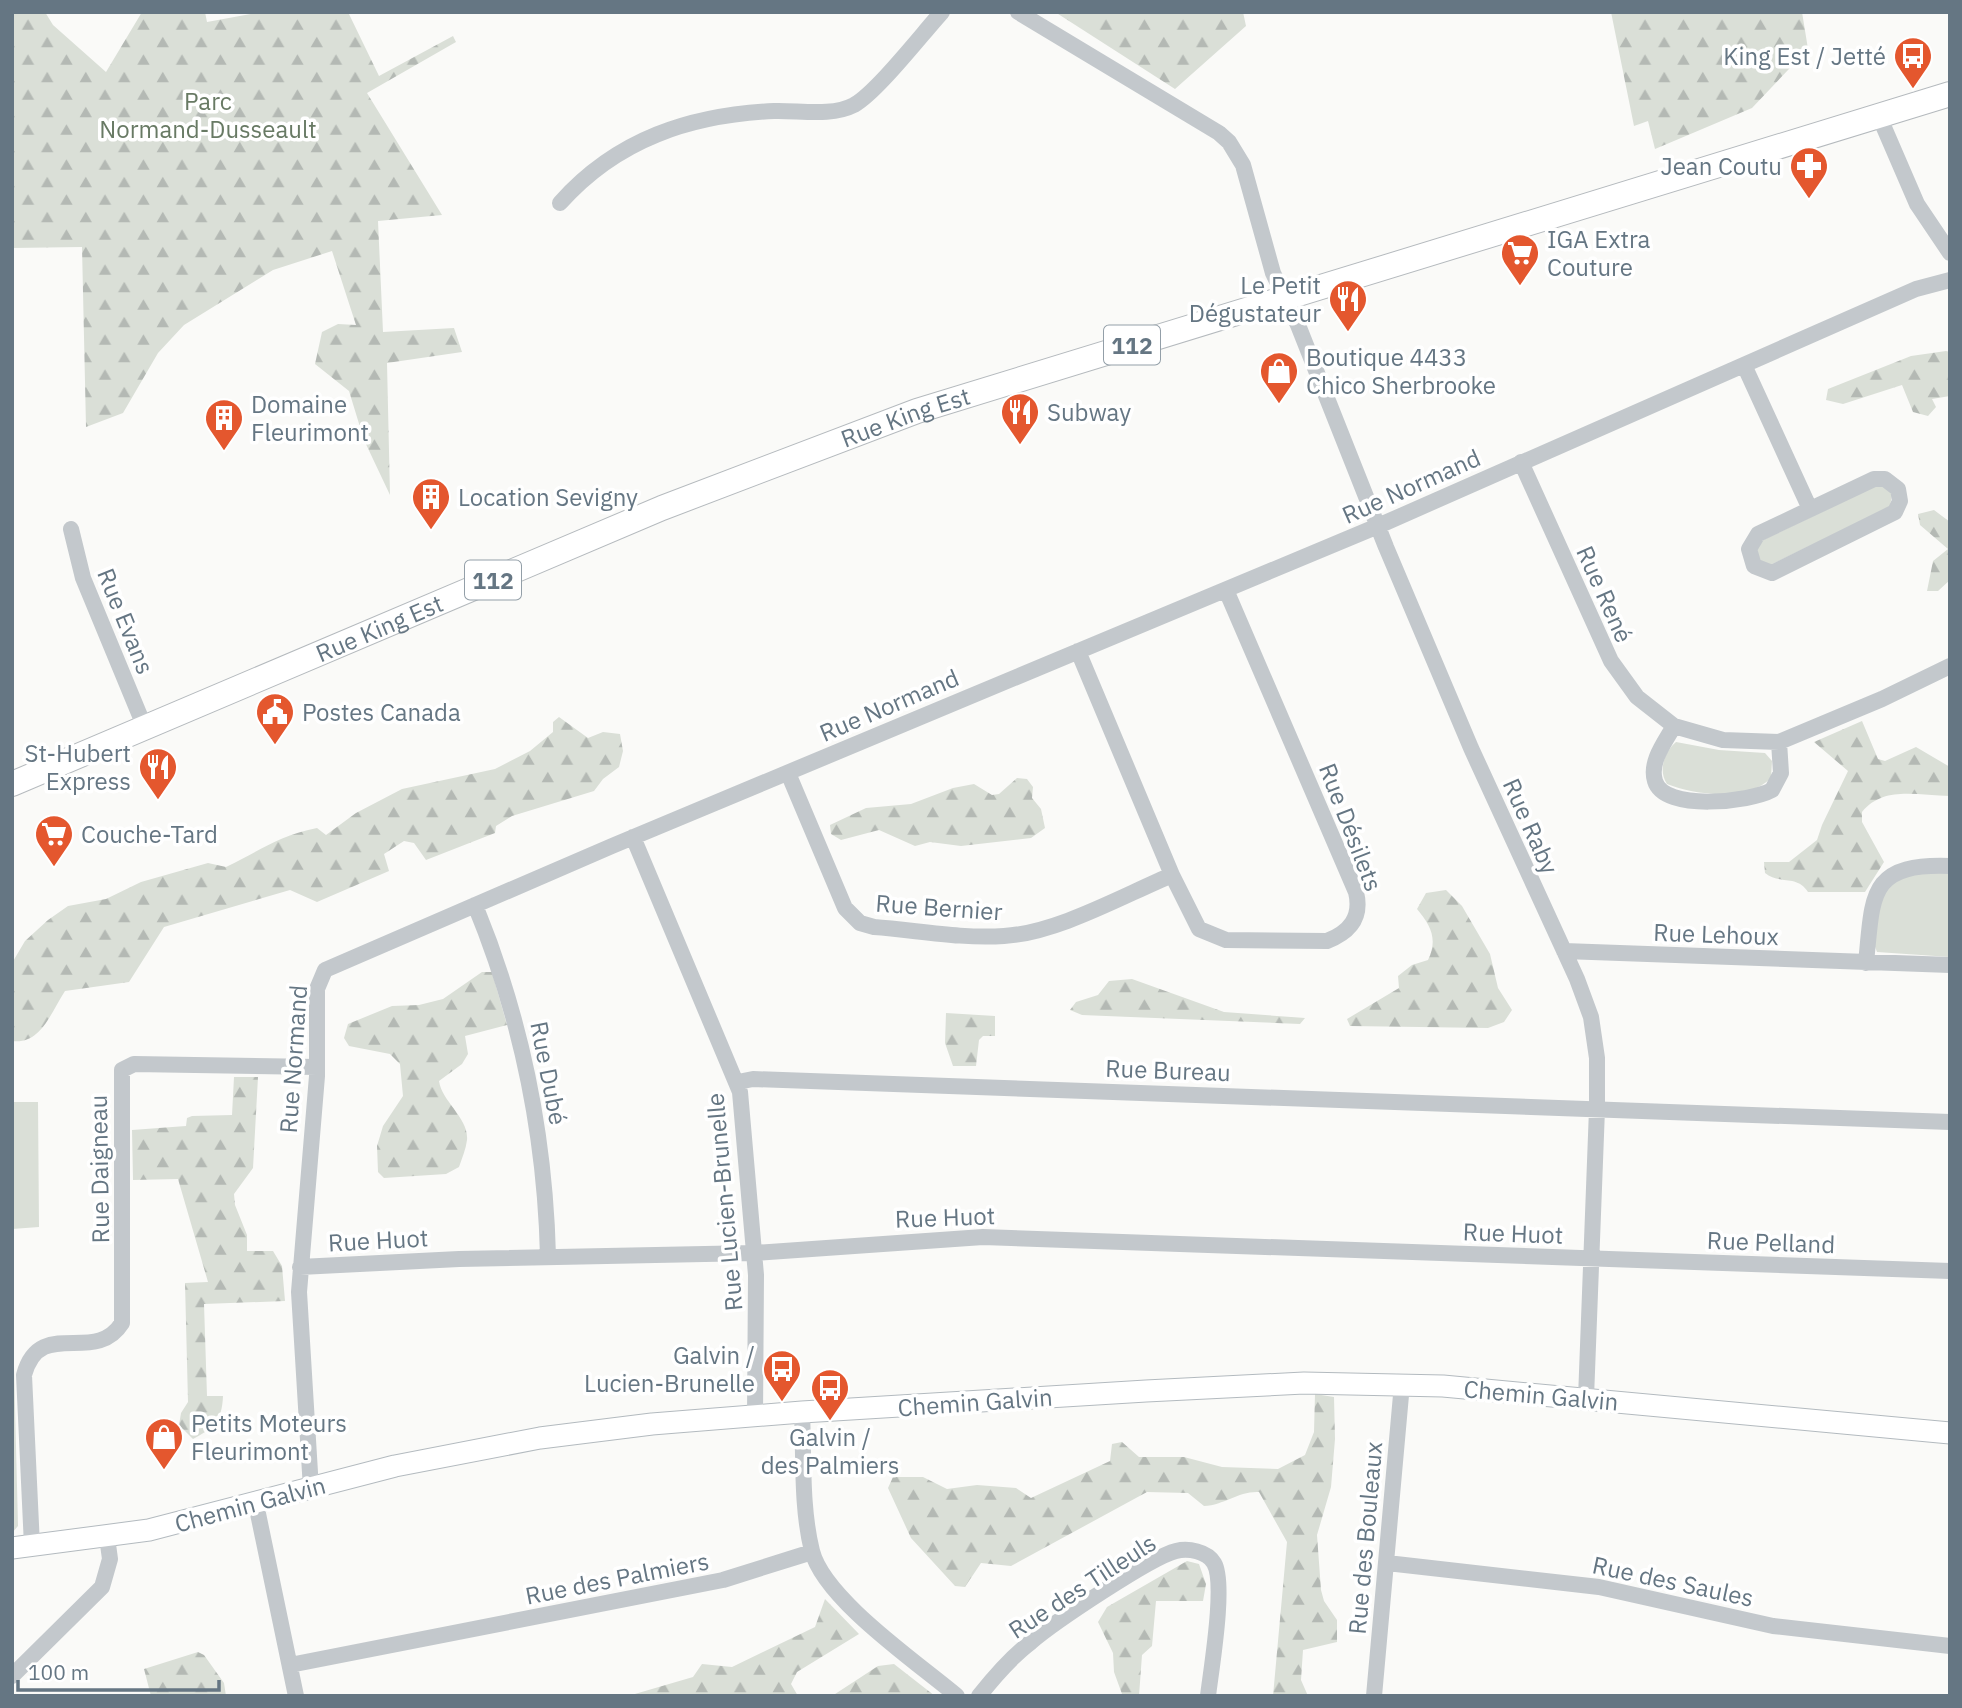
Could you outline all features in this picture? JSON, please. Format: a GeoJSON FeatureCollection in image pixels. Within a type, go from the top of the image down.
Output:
{"type":"FeatureCollection","features":[{"type":"Feature","properties":{"kind":"main road","name":"Rue King Est"},"geometry":{"type":"LineString","coordinates":[[12,784],[662,508],[831,442],[939,404],[1950,94]]}},
{"type":"Feature","properties":{"kind":"street"},"geometry":{"type":"LineString","coordinates":[[560,203],[600,164],[672,129],[741,113],[825,110],[853,105],[942,12]]}},
{"type":"Feature","properties":{"kind":"street","name":"Rue Raby"},"geometry":{"type":"LineString","coordinates":[[1018,12],[1208,126],[1229,142],[1243,165],[1273,273],[1298,325],[1471,748],[1564,951],[1591,1017],[1597,1058],[1597,1109],[1586,1398]]}},
{"type":"Feature","properties":{"kind":"street"},"geometry":{"type":"LineString","coordinates":[[1879,116],[1917,204],[1950,253]]}},
{"type":"Feature","properties":{"kind":"street","name":"Rue Normand"},"geometry":{"type":"LineString","coordinates":[[311,1489],[300,1320],[300,1267],[317,1067],[317,989],[326,970],[633,837],[1378,526],[1916,289],[1950,279]]}},
{"type":"Feature","properties":{"kind":"street"},"geometry":{"type":"LineString","coordinates":[[1744,365],[1810,509]]}},
{"type":"Feature","properties":{"kind":"street","name":"Rue René"},"geometry":{"type":"LineString","coordinates":[[1521,462],[1611,661],[1637,697],[1674,726],[1723,740],[1779,742],[1882,699],[1950,666]]}},
{"type":"Feature","properties":{"kind":"street"},"geometry":{"type":"LineString","coordinates":[[1874,479],[1890,481],[1900,495],[1895,512],[1772,573],[1754,566],[1749,555],[1754,538],[1810,509],[1874,479]]}},
{"type":"Feature","properties":{"kind":"street","name":"Rue Evans"},"geometry":{"type":"LineString","coordinates":[[71,529],[83,578],[145,728]]}},
{"type":"Feature","properties":{"kind":"street","name":"Rue Désilets"},"geometry":{"type":"LineString","coordinates":[[1078,651],[1172,875],[1199,929],[1226,940],[1327,941],[1345,933],[1357,915],[1359,905],[1350,875],[1226,590]]}},
{"type":"Feature","properties":{"kind":"street"},"geometry":{"type":"LineString","coordinates":[[1674,726],[1657,757],[1654,780],[1659,790],[1667,796],[1689,800],[1746,799],[1772,790],[1781,774],[1779,742]]}},
{"type":"Feature","properties":{"kind":"street","name":"Rue Bernier"},"geometry":{"type":"LineString","coordinates":[[788,772],[845,908],[860,923],[874,927],[987,936],[1023,933],[1063,921],[1172,875]]}},
{"type":"Feature","properties":{"kind":"street","name":"Rue Lucien-Brunelle"},"geometry":{"type":"LineString","coordinates":[[633,837],[738,1082],[746,1131],[754,1253],[755,1416]]}},
{"type":"Feature","properties":{"kind":"street"},"geometry":{"type":"LineString","coordinates":[[1866,963],[1872,905],[1876,892],[1885,880],[1914,867],[1950,866]]}},
{"type":"Feature","properties":{"kind":"street","name":"Rue Dubé"},"geometry":{"type":"LineString","coordinates":[[475,905],[502,971],[530,1087],[545,1176],[548,1256]]}},
{"type":"Feature","properties":{"kind":"street","name":"Rue Lehoux"},"geometry":{"type":"LineString","coordinates":[[1564,951],[1950,965]]}},
{"type":"Feature","properties":{"kind":"street","name":"Rue Daigneau"},"geometry":{"type":"LineString","coordinates":[[22,1547],[24,1375],[33,1352],[46,1344],[105,1339],[115,1334],[122,1323],[122,1070],[134,1064],[317,1067]]}},
{"type":"Feature","properties":{"kind":"street","name":"Rue Bureau"},"geometry":{"type":"LineString","coordinates":[[738,1082],[752,1079],[1597,1109]]}},
{"type":"Feature","properties":{"kind":"street"},"geometry":{"type":"LineString","coordinates":[[1597,1109],[1950,1122]]}},
{"type":"Feature","properties":{"kind":"street","name":"Rue Huot"},"geometry":{"type":"LineString","coordinates":[[300,1267],[548,1256],[754,1253],[983,1237],[1591,1259]]}},
{"type":"Feature","properties":{"kind":"street","name":"Rue Pelland"},"geometry":{"type":"LineString","coordinates":[[1591,1259],[1950,1271]]}},
{"type":"Feature","properties":{"kind":"street","name":"Chemin Galvin"},"geometry":{"type":"LineString","coordinates":[[22,1547],[107,1537],[188,1522],[405,1464],[503,1444],[626,1427],[802,1412],[1304,1383],[1402,1384],[1586,1398],[1950,1433]]}},
{"type":"Feature","properties":{"kind":"street","name":"Rue des Bouleaux"},"geometry":{"type":"LineString","coordinates":[[1374,1696],[1402,1384]]}},
{"type":"Feature","properties":{"kind":"street"},"geometry":{"type":"LineString","coordinates":[[802,1412],[812,1552],[828,1583],[957,1696]]}},
{"type":"Feature","properties":{"kind":"street"},"geometry":{"type":"LineString","coordinates":[[256,1504],[296,1696]]}},
{"type":"Feature","properties":{"kind":"street"},"geometry":{"type":"LineString","coordinates":[[12,1676],[102,1587],[108,1576],[110,1559],[107,1537]]}},
{"type":"Feature","properties":{"kind":"street","name":"Rue des Tilleuls"},"geometry":{"type":"LineString","coordinates":[[979,1696],[1014,1657],[1045,1631],[1160,1558],[1185,1550],[1207,1556],[1215,1563],[1218,1573],[1217,1622],[1208,1696]]}},
{"type":"Feature","properties":{"kind":"street","name":"Rue des Palmiers"},"geometry":{"type":"LineString","coordinates":[[290,1665],[723,1580],[812,1552]]}},
{"type":"Feature","properties":{"kind":"street","name":"Rue des Saules"},"geometry":{"type":"LineString","coordinates":[[1387,1563],[1599,1587],[1773,1626],[1950,1646]]}},
{"type":"Feature","properties":{"kind":"green space","name":"Parc Normand-Dusseault"},"geometry":{"type":"Polygon","coordinates":[[[12,12],[45,12],[53,25],[106,72],[142,12],[205,12],[207,22],[262,12],[348,12],[379,76],[453,36],[456,42],[367,93],[442,215],[378,221],[383,332],[454,328],[462,352],[387,363],[390,495],[364,440],[349,391],[315,364],[322,332],[338,324],[356,325],[332,251],[273,270],[184,325],[158,353],[123,413],[86,427],[82,247],[12,248],[12,12]]]}},
{"type":"Feature","properties":{"kind":"green space"},"geometry":{"type":"Polygon","coordinates":[[[1055,12],[1243,12],[1246,26],[1175,89],[1055,12]]]}},
{"type":"Feature","properties":{"kind":"green space"},"geometry":{"type":"Polygon","coordinates":[[[1611,12],[1802,12],[1808,49],[1752,108],[1655,149],[1648,121],[1634,126],[1611,12]]]}},
{"type":"Feature","properties":{"kind":"green space"},"geometry":{"type":"Polygon","coordinates":[[[1950,352],[1950,396],[1932,399],[1936,407],[1928,416],[1913,412],[1902,385],[1843,404],[1826,400],[1828,389],[1911,356],[1950,352]]]}},
{"type":"Feature","properties":{"kind":"green space"},"geometry":{"type":"Polygon","coordinates":[[[1884,485],[1892,494],[1890,507],[1770,565],[1757,560],[1756,545],[1763,540],[1876,486],[1884,485]]]}},
{"type":"Feature","properties":{"kind":"green space"},"geometry":{"type":"Polygon","coordinates":[[[1934,510],[1950,522],[1950,580],[1938,591],[1927,591],[1933,561],[1948,549],[1920,525],[1918,514],[1934,510]]]}},
{"type":"Feature","properties":{"kind":"green space"},"geometry":{"type":"Polygon","coordinates":[[[559,717],[588,738],[603,732],[620,734],[623,751],[619,767],[603,779],[594,791],[512,816],[496,826],[495,833],[426,860],[414,843],[404,841],[384,854],[389,871],[317,902],[290,890],[164,927],[129,982],[65,991],[38,1032],[31,1038],[12,1041],[12,963],[25,941],[68,906],[106,899],[141,882],[208,863],[226,867],[303,831],[317,828],[326,835],[356,813],[402,789],[495,769],[530,751],[553,732],[553,722],[559,717]]]}},
{"type":"Feature","properties":{"kind":"green space"},"geometry":{"type":"Polygon","coordinates":[[[1862,721],[1878,759],[1885,761],[1916,747],[1950,767],[1950,796],[1891,795],[1881,798],[1862,812],[1862,822],[1884,862],[1865,892],[1808,892],[1799,883],[1770,877],[1765,873],[1764,862],[1789,862],[1817,840],[1848,771],[1814,742],[1862,721]]]}},
{"type":"Feature","properties":{"kind":"green space"},"geometry":{"type":"Polygon","coordinates":[[[1676,742],[1719,750],[1765,753],[1772,761],[1771,778],[1749,791],[1721,794],[1692,791],[1667,784],[1663,773],[1664,762],[1668,751],[1676,742]]]}},
{"type":"Feature","properties":{"kind":"green space"},"geometry":{"type":"Polygon","coordinates":[[[1017,778],[1027,779],[1033,787],[1032,798],[1041,809],[1045,828],[1031,838],[961,846],[930,842],[915,846],[879,830],[841,840],[831,834],[830,825],[866,808],[911,804],[953,788],[974,784],[992,795],[999,794],[1017,778]]]}},
{"type":"Feature","properties":{"kind":"green space"},"geometry":{"type":"Polygon","coordinates":[[[1950,871],[1950,957],[1877,952],[1874,944],[1881,906],[1890,885],[1911,875],[1950,871]]]}},
{"type":"Feature","properties":{"kind":"green space"},"geometry":{"type":"Polygon","coordinates":[[[1446,890],[1462,906],[1490,954],[1498,988],[1512,1010],[1504,1022],[1488,1028],[1350,1026],[1347,1019],[1399,988],[1398,976],[1412,965],[1428,960],[1433,939],[1426,921],[1417,909],[1426,893],[1446,890]]]}},
{"type":"Feature","properties":{"kind":"green space"},"geometry":{"type":"Polygon","coordinates":[[[482,972],[492,972],[507,1025],[465,1036],[468,1054],[462,1064],[439,1081],[466,1132],[466,1143],[459,1167],[446,1174],[384,1178],[378,1172],[377,1146],[383,1126],[403,1096],[400,1064],[390,1054],[349,1046],[344,1038],[348,1024],[392,1006],[419,1005],[443,999],[482,972]]]}},
{"type":"Feature","properties":{"kind":"green space"},"geometry":{"type":"Polygon","coordinates":[[[1132,979],[1224,1012],[1305,1018],[1300,1024],[1082,1015],[1070,1010],[1076,1002],[1098,995],[1109,981],[1132,979]]]}},
{"type":"Feature","properties":{"kind":"green space"},"geometry":{"type":"Polygon","coordinates":[[[946,1013],[995,1016],[995,1036],[983,1036],[979,1040],[976,1066],[953,1066],[945,1043],[946,1013]]]}},
{"type":"Feature","properties":{"kind":"green space"},"geometry":{"type":"Polygon","coordinates":[[[234,1077],[258,1077],[253,1168],[234,1194],[235,1205],[247,1235],[247,1251],[273,1251],[282,1266],[285,1301],[204,1304],[207,1396],[223,1396],[216,1423],[193,1439],[179,1425],[181,1413],[188,1402],[185,1283],[208,1282],[178,1179],[133,1180],[132,1130],[186,1126],[187,1118],[192,1116],[232,1115],[234,1077]]]}},
{"type":"Feature","properties":{"kind":"green space"},"geometry":{"type":"Polygon","coordinates":[[[12,1102],[38,1102],[39,1227],[12,1229],[12,1102]]]}},
{"type":"Feature","properties":{"kind":"green space"},"geometry":{"type":"Polygon","coordinates":[[[12,1286],[18,1526],[12,1533],[12,1286]]]}},
{"type":"Feature","properties":{"kind":"green space"},"geometry":{"type":"Polygon","coordinates":[[[1315,1394],[1334,1397],[1335,1439],[1331,1487],[1317,1535],[1321,1590],[1324,1601],[1337,1620],[1337,1642],[1303,1650],[1301,1680],[1308,1696],[1273,1696],[1287,1542],[1259,1492],[1204,1506],[1188,1493],[1147,1492],[1011,1566],[981,1563],[965,1587],[955,1586],[911,1538],[888,1488],[893,1477],[923,1477],[947,1489],[977,1485],[1016,1488],[1031,1498],[1110,1461],[1112,1444],[1122,1442],[1139,1457],[1184,1457],[1222,1467],[1278,1469],[1305,1455],[1314,1432],[1315,1394]]]}},
{"type":"Feature","properties":{"kind":"green space"},"geometry":{"type":"Polygon","coordinates":[[[1187,1561],[1199,1564],[1206,1584],[1203,1601],[1156,1601],[1152,1646],[1142,1655],[1139,1696],[1122,1694],[1114,1672],[1113,1653],[1098,1622],[1107,1607],[1187,1561]]]}},
{"type":"Feature","properties":{"kind":"green space"},"geometry":{"type":"Polygon","coordinates":[[[825,1599],[859,1634],[797,1672],[791,1684],[798,1696],[628,1696],[693,1677],[702,1664],[732,1667],[815,1627],[825,1599]]]}},
{"type":"Feature","properties":{"kind":"green space"},"geometry":{"type":"Polygon","coordinates":[[[198,1652],[204,1655],[224,1683],[226,1696],[151,1696],[144,1669],[198,1652]]]}},
{"type":"Feature","properties":{"kind":"green space"},"geometry":{"type":"Polygon","coordinates":[[[894,1664],[935,1696],[832,1696],[878,1666],[894,1664]]]}},
{"type":"Feature","properties":{"kind":"place","name":"King Est / Jetté"},"geometry":{"type":"Point","coordinates":[1913,90]}},
{"type":"Feature","properties":{"kind":"place","name":"Jean Coutu"},"geometry":{"type":"Point","coordinates":[1809,200]}},
{"type":"Feature","properties":{"kind":"place","name":"IGA Extra Couture"},"geometry":{"type":"Point","coordinates":[1520,287]}},
{"type":"Feature","properties":{"kind":"place","name":"Le Petit Dégustateur"},"geometry":{"type":"Point","coordinates":[1348,333]}},
{"type":"Feature","properties":{"kind":"place","name":"Boutique 4433 Chico Sherbrooke"},"geometry":{"type":"Point","coordinates":[1279,405]}},
{"type":"Feature","properties":{"kind":"place","name":"Subway"},"geometry":{"type":"Point","coordinates":[1020,446]}},
{"type":"Feature","properties":{"kind":"place","name":"Domaine Fleurimont"},"geometry":{"type":"Point","coordinates":[224,452]}},
{"type":"Feature","properties":{"kind":"place","name":"Location Sevigny"},"geometry":{"type":"Point","coordinates":[431,531]}},
{"type":"Feature","properties":{"kind":"place","name":"Postes Canada"},"geometry":{"type":"Point","coordinates":[275,746]}},
{"type":"Feature","properties":{"kind":"place","name":"St-Hubert Express"},"geometry":{"type":"Point","coordinates":[158,801]}},
{"type":"Feature","properties":{"kind":"place","name":"Couche-Tard"},"geometry":{"type":"Point","coordinates":[54,868]}},
{"type":"Feature","properties":{"kind":"place","name":"Galvin / Lucien-Brunelle"},"geometry":{"type":"Point","coordinates":[782,1403]}},
{"type":"Feature","properties":{"kind":"place","name":"Galvin / des Palmiers"},"geometry":{"type":"Point","coordinates":[830,1422]}},
{"type":"Feature","properties":{"kind":"place","name":"Petits Moteurs Fleurimont"},"geometry":{"type":"Point","coordinates":[164,1471]}}]}
